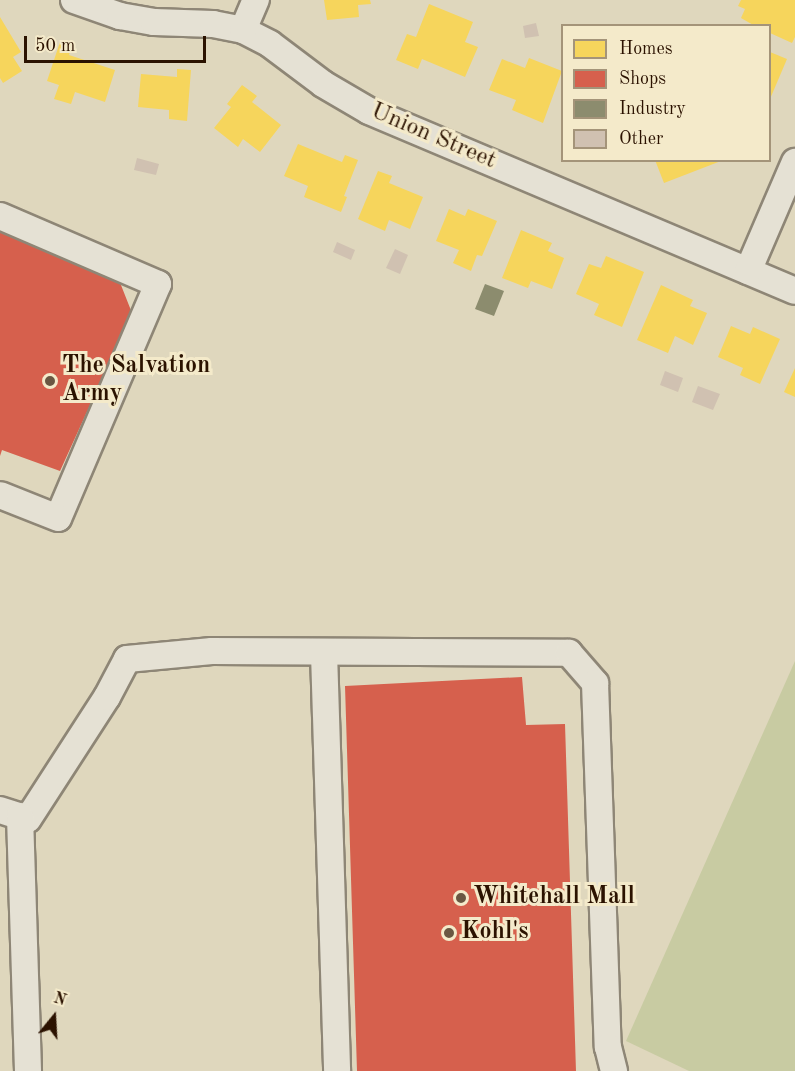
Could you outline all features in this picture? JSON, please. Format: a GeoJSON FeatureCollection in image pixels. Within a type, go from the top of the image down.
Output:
{"type":"FeatureCollection","features":[{"type":"Feature","properties":{"kind":"street","name":"Union Street"},"geometry":{"type":"LineString","coordinates":[[74,0],[120,16],[154,22],[213,24],[243,30],[270,44],[323,84],[369,111],[795,291]]}},
{"type":"Feature","properties":{"kind":"street"},"geometry":{"type":"LineString","coordinates":[[243,30],[256,0]]}},
{"type":"Feature","properties":{"kind":"street"},"geometry":{"type":"LineString","coordinates":[[748,271],[795,162]]}},
{"type":"Feature","properties":{"kind":"street"},"geometry":{"type":"LineString","coordinates":[[0,216],[158,284],[58,518],[0,495]]}},
{"type":"Feature","properties":{"kind":"street"},"geometry":{"type":"LineString","coordinates":[[28,1071],[10,813],[28,819],[107,697],[127,659],[212,651],[569,653],[596,683],[608,1036],[614,1071]]}},
{"type":"Feature","properties":{"kind":"street"},"geometry":{"type":"LineString","coordinates":[[324,653],[337,1071]]}},
{"type":"Feature","properties":{"kind":"green space"},"geometry":{"type":"Polygon","coordinates":[[[795,661],[795,1071],[689,1071],[626,1041],[795,661]]]}},
{"type":"Feature","properties":{"kind":"building: Homes"},"geometry":{"type":"Polygon","coordinates":[[[324,0],[370,0],[371,4],[358,5],[359,17],[327,20],[324,0]]]}},
{"type":"Feature","properties":{"kind":"building: Homes"},"geometry":{"type":"Polygon","coordinates":[[[741,0],[795,0],[795,37],[792,43],[771,33],[771,24],[752,24],[741,18],[745,9],[738,6],[741,0]]]}},
{"type":"Feature","properties":{"kind":"building: Homes"},"geometry":{"type":"Polygon","coordinates":[[[429,4],[473,22],[465,42],[478,47],[465,77],[422,59],[418,69],[396,60],[407,34],[416,37],[429,4]]]}},
{"type":"Feature","properties":{"kind":"building: Homes"},"geometry":{"type":"Polygon","coordinates":[[[0,17],[21,52],[13,57],[22,71],[3,83],[0,78],[0,17]]]}},
{"type":"Feature","properties":{"kind":"building: Homes"},"geometry":{"type":"Polygon","coordinates":[[[60,42],[72,47],[69,55],[115,70],[105,102],[75,92],[71,104],[54,99],[59,85],[47,81],[60,42]]]}},
{"type":"Feature","properties":{"kind":"building: Homes"},"geometry":{"type":"Polygon","coordinates":[[[771,52],[787,59],[771,97],[771,52]]]}},
{"type":"Feature","properties":{"kind":"building: Homes"},"geometry":{"type":"Polygon","coordinates":[[[529,58],[561,71],[543,123],[512,110],[516,100],[489,90],[502,59],[525,68],[529,58]]]}},
{"type":"Feature","properties":{"kind":"building: Homes"},"geometry":{"type":"Polygon","coordinates":[[[177,69],[191,70],[187,121],[169,119],[169,110],[138,107],[141,74],[177,77],[177,69]]]}},
{"type":"Feature","properties":{"kind":"building: Homes"},"geometry":{"type":"Polygon","coordinates":[[[242,85],[257,96],[252,102],[281,125],[260,152],[243,139],[238,147],[214,128],[231,107],[227,104],[242,85]]]}},
{"type":"Feature","properties":{"kind":"building: Homes"},"geometry":{"type":"Polygon","coordinates":[[[298,144],[342,162],[345,155],[358,160],[344,196],[347,197],[341,212],[304,197],[308,186],[284,176],[298,144]]]}},
{"type":"Feature","properties":{"kind":"building: Homes"},"geometry":{"type":"Polygon","coordinates":[[[656,162],[718,162],[664,183],[656,162]]]}},
{"type":"Feature","properties":{"kind":"building: Homes"},"geometry":{"type":"Polygon","coordinates":[[[378,171],[392,176],[389,183],[423,197],[410,229],[389,220],[385,231],[358,219],[378,171]]]}},
{"type":"Feature","properties":{"kind":"building: Homes"},"geometry":{"type":"Polygon","coordinates":[[[449,209],[465,216],[468,209],[497,221],[482,256],[477,255],[471,271],[453,263],[459,250],[436,241],[449,209]]]}},
{"type":"Feature","properties":{"kind":"building: Homes"},"geometry":{"type":"Polygon","coordinates":[[[521,230],[552,243],[548,251],[564,258],[552,289],[531,281],[528,288],[502,278],[521,230]]]}},
{"type":"Feature","properties":{"kind":"building: Homes"},"geometry":{"type":"Polygon","coordinates":[[[606,256],[644,272],[622,327],[594,315],[599,304],[576,294],[589,264],[601,268],[606,256]]]}},
{"type":"Feature","properties":{"kind":"building: Homes"},"geometry":{"type":"Polygon","coordinates":[[[661,285],[693,300],[690,306],[707,313],[693,345],[675,336],[668,353],[637,340],[661,285]]]}},
{"type":"Feature","properties":{"kind":"building: Homes"},"geometry":{"type":"Polygon","coordinates":[[[731,326],[750,334],[753,327],[780,339],[760,384],[740,375],[743,368],[718,357],[731,326]]]}},
{"type":"Feature","properties":{"kind":"building: Homes"},"geometry":{"type":"Polygon","coordinates":[[[795,368],[795,397],[784,392],[795,368]]]}},
{"type":"Feature","properties":{"kind":"building: Shops","name":"The Salvation Army"},"geometry":{"type":"Polygon","coordinates":[[[0,230],[119,280],[132,313],[60,471],[2,450],[0,456],[0,230]]]}},
{"type":"Feature","properties":{"kind":"building: Shops","name":"Whitehall Mall"},"geometry":{"type":"Polygon","coordinates":[[[522,677],[526,725],[565,724],[576,1071],[357,1071],[345,686],[522,677]]]}},
{"type":"Feature","properties":{"kind":"building: Industry"},"geometry":{"type":"Polygon","coordinates":[[[485,284],[504,291],[494,316],[475,309],[485,284]]]}},
{"type":"Feature","properties":{"kind":"building: Other"},"geometry":{"type":"Polygon","coordinates":[[[536,23],[539,36],[525,38],[523,26],[536,23]]]}},
{"type":"Feature","properties":{"kind":"building: Other"},"geometry":{"type":"Polygon","coordinates":[[[137,158],[159,164],[156,175],[134,170],[137,158]]]}},
{"type":"Feature","properties":{"kind":"building: Other"},"geometry":{"type":"Polygon","coordinates":[[[337,242],[355,250],[351,260],[333,252],[337,242]]]}},
{"type":"Feature","properties":{"kind":"building: Other"},"geometry":{"type":"Polygon","coordinates":[[[395,249],[408,255],[400,274],[386,268],[395,249]]]}},
{"type":"Feature","properties":{"kind":"building: Other"},"geometry":{"type":"Polygon","coordinates":[[[665,371],[683,378],[678,392],[660,385],[665,371]]]}},
{"type":"Feature","properties":{"kind":"building: Other"},"geometry":{"type":"Polygon","coordinates":[[[698,386],[720,394],[713,410],[692,402],[698,386]]]}},
{"type":"Feature","properties":{"kind":"place","name":"The Salvation Army"},"geometry":{"type":"Point","coordinates":[50,381]}},
{"type":"Feature","properties":{"kind":"place","name":"Whitehall Mall"},"geometry":{"type":"Point","coordinates":[461,898]}},
{"type":"Feature","properties":{"kind":"place","name":"Kohl's"},"geometry":{"type":"Point","coordinates":[449,933]}}]}
